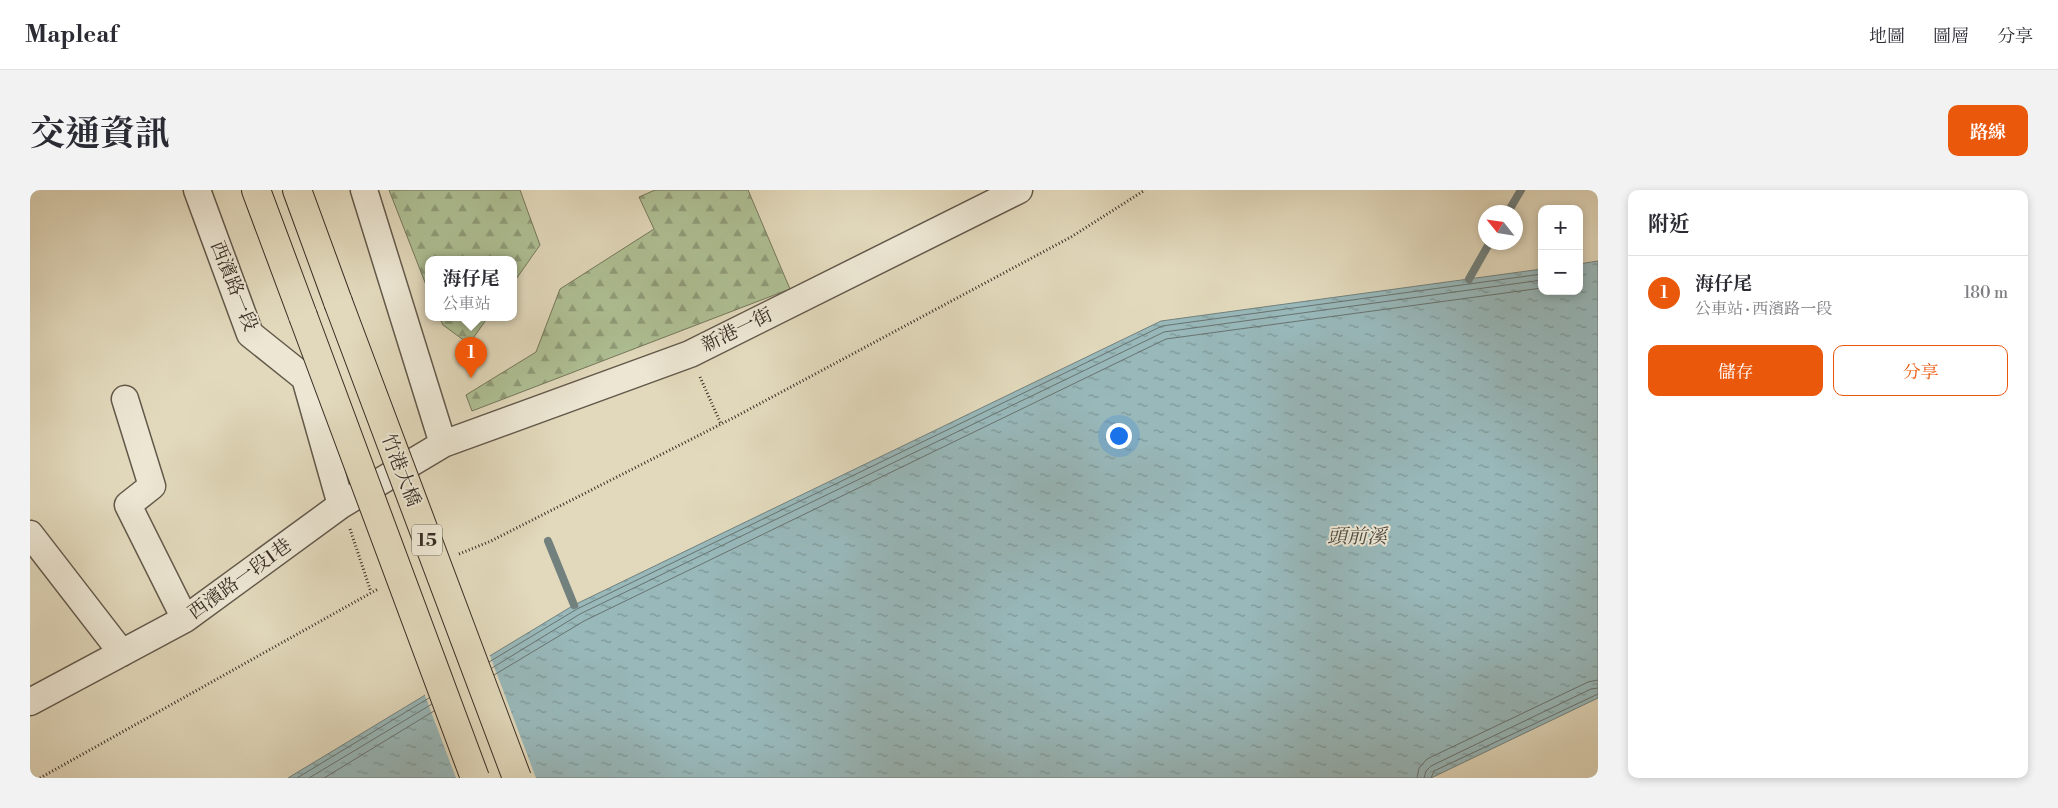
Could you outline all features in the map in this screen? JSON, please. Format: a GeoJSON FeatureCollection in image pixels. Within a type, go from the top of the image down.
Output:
{"type":"FeatureCollection","features":[{"type":"Feature","properties":{"kind":"main road","name":"竹港大橋"},"geometry":{"type":"LineString","coordinates":[[256,190],[475,778]]}},
{"type":"Feature","properties":{"kind":"main road","name":"竹港大橋"},"geometry":{"type":"LineString","coordinates":[[297,190],[517,778]]}},
{"type":"Feature","properties":{"kind":"street","name":"西濱路一段"},"geometry":{"type":"LineString","coordinates":[[197,190],[250,334],[305,378],[342,505]]}},
{"type":"Feature","properties":{"kind":"street"},"geometry":{"type":"LineString","coordinates":[[364,190],[443,444]]}},
{"type":"Feature","properties":{"kind":"street","name":"新港一街"},"geometry":{"type":"LineString","coordinates":[[443,444],[690,354],[1019,190]]}},
{"type":"Feature","properties":{"kind":"street"},"geometry":{"type":"LineString","coordinates":[[125,399],[152,486],[128,505],[185,619]]}},
{"type":"Feature","properties":{"kind":"street","name":"西濱路一段1巷"},"geometry":{"type":"LineString","coordinates":[[30,702],[185,619],[342,505],[443,444]]}},
{"type":"Feature","properties":{"kind":"street"},"geometry":{"type":"LineString","coordinates":[[30,534],[122,653]]}},
{"type":"Feature","properties":{"kind":"path"},"geometry":{"type":"LineString","coordinates":[[456,556],[500,536],[721,424],[1071,237],[1145,190]]}},
{"type":"Feature","properties":{"kind":"path"},"geometry":{"type":"LineString","coordinates":[[690,354],[721,424]]}},
{"type":"Feature","properties":{"kind":"path"},"geometry":{"type":"LineString","coordinates":[[342,505],[371,592]]}},
{"type":"Feature","properties":{"kind":"path"},"geometry":{"type":"LineString","coordinates":[[40,778],[371,592],[380,589]]}},
{"type":"Feature","properties":{"kind":"green space"},"geometry":{"type":"Polygon","coordinates":[[[389,190],[520,190],[540,245],[517,278],[517,256],[425,256],[425,282],[389,190]]]}},
{"type":"Feature","properties":{"kind":"green space"},"geometry":{"type":"Polygon","coordinates":[[[655,190],[748,190],[790,289],[472,411],[466,395],[536,352],[560,289],[654,229],[639,197],[655,190]]]}},
{"type":"Feature","properties":{"kind":"green space"},"geometry":{"type":"Polygon","coordinates":[[[441,321],[485,321],[469,344],[443,325],[441,321]]]}},
{"type":"Feature","properties":{"kind":"water","name":"頭前溪"},"geometry":{"type":"Polygon","coordinates":[[[1598,261],[1598,698],[1431,778],[288,778],[574,605],[1161,321],[1538,270],[1538,295],[1583,295],[1583,263],[1598,261]]]}},
{"type":"Feature","properties":{"kind":"pier"},"geometry":{"type":"Polygon","coordinates":[[[489,653],[536,778],[456,778],[424,693],[489,653]]]}},
{"type":"Feature","properties":{"kind":"waterway"},"geometry":{"type":"LineString","coordinates":[[1512,205],[1521,190]]}},
{"type":"Feature","properties":{"kind":"waterway"},"geometry":{"type":"LineString","coordinates":[[1469,279],[1485,250]]}},
{"type":"Feature","properties":{"kind":"waterway"},"geometry":{"type":"LineString","coordinates":[[548,541],[574,605]]}},
{"type":"Feature","properties":{"kind":"place","name":"海仔尾"},"geometry":{"type":"Point","coordinates":[471,378]}}]}
